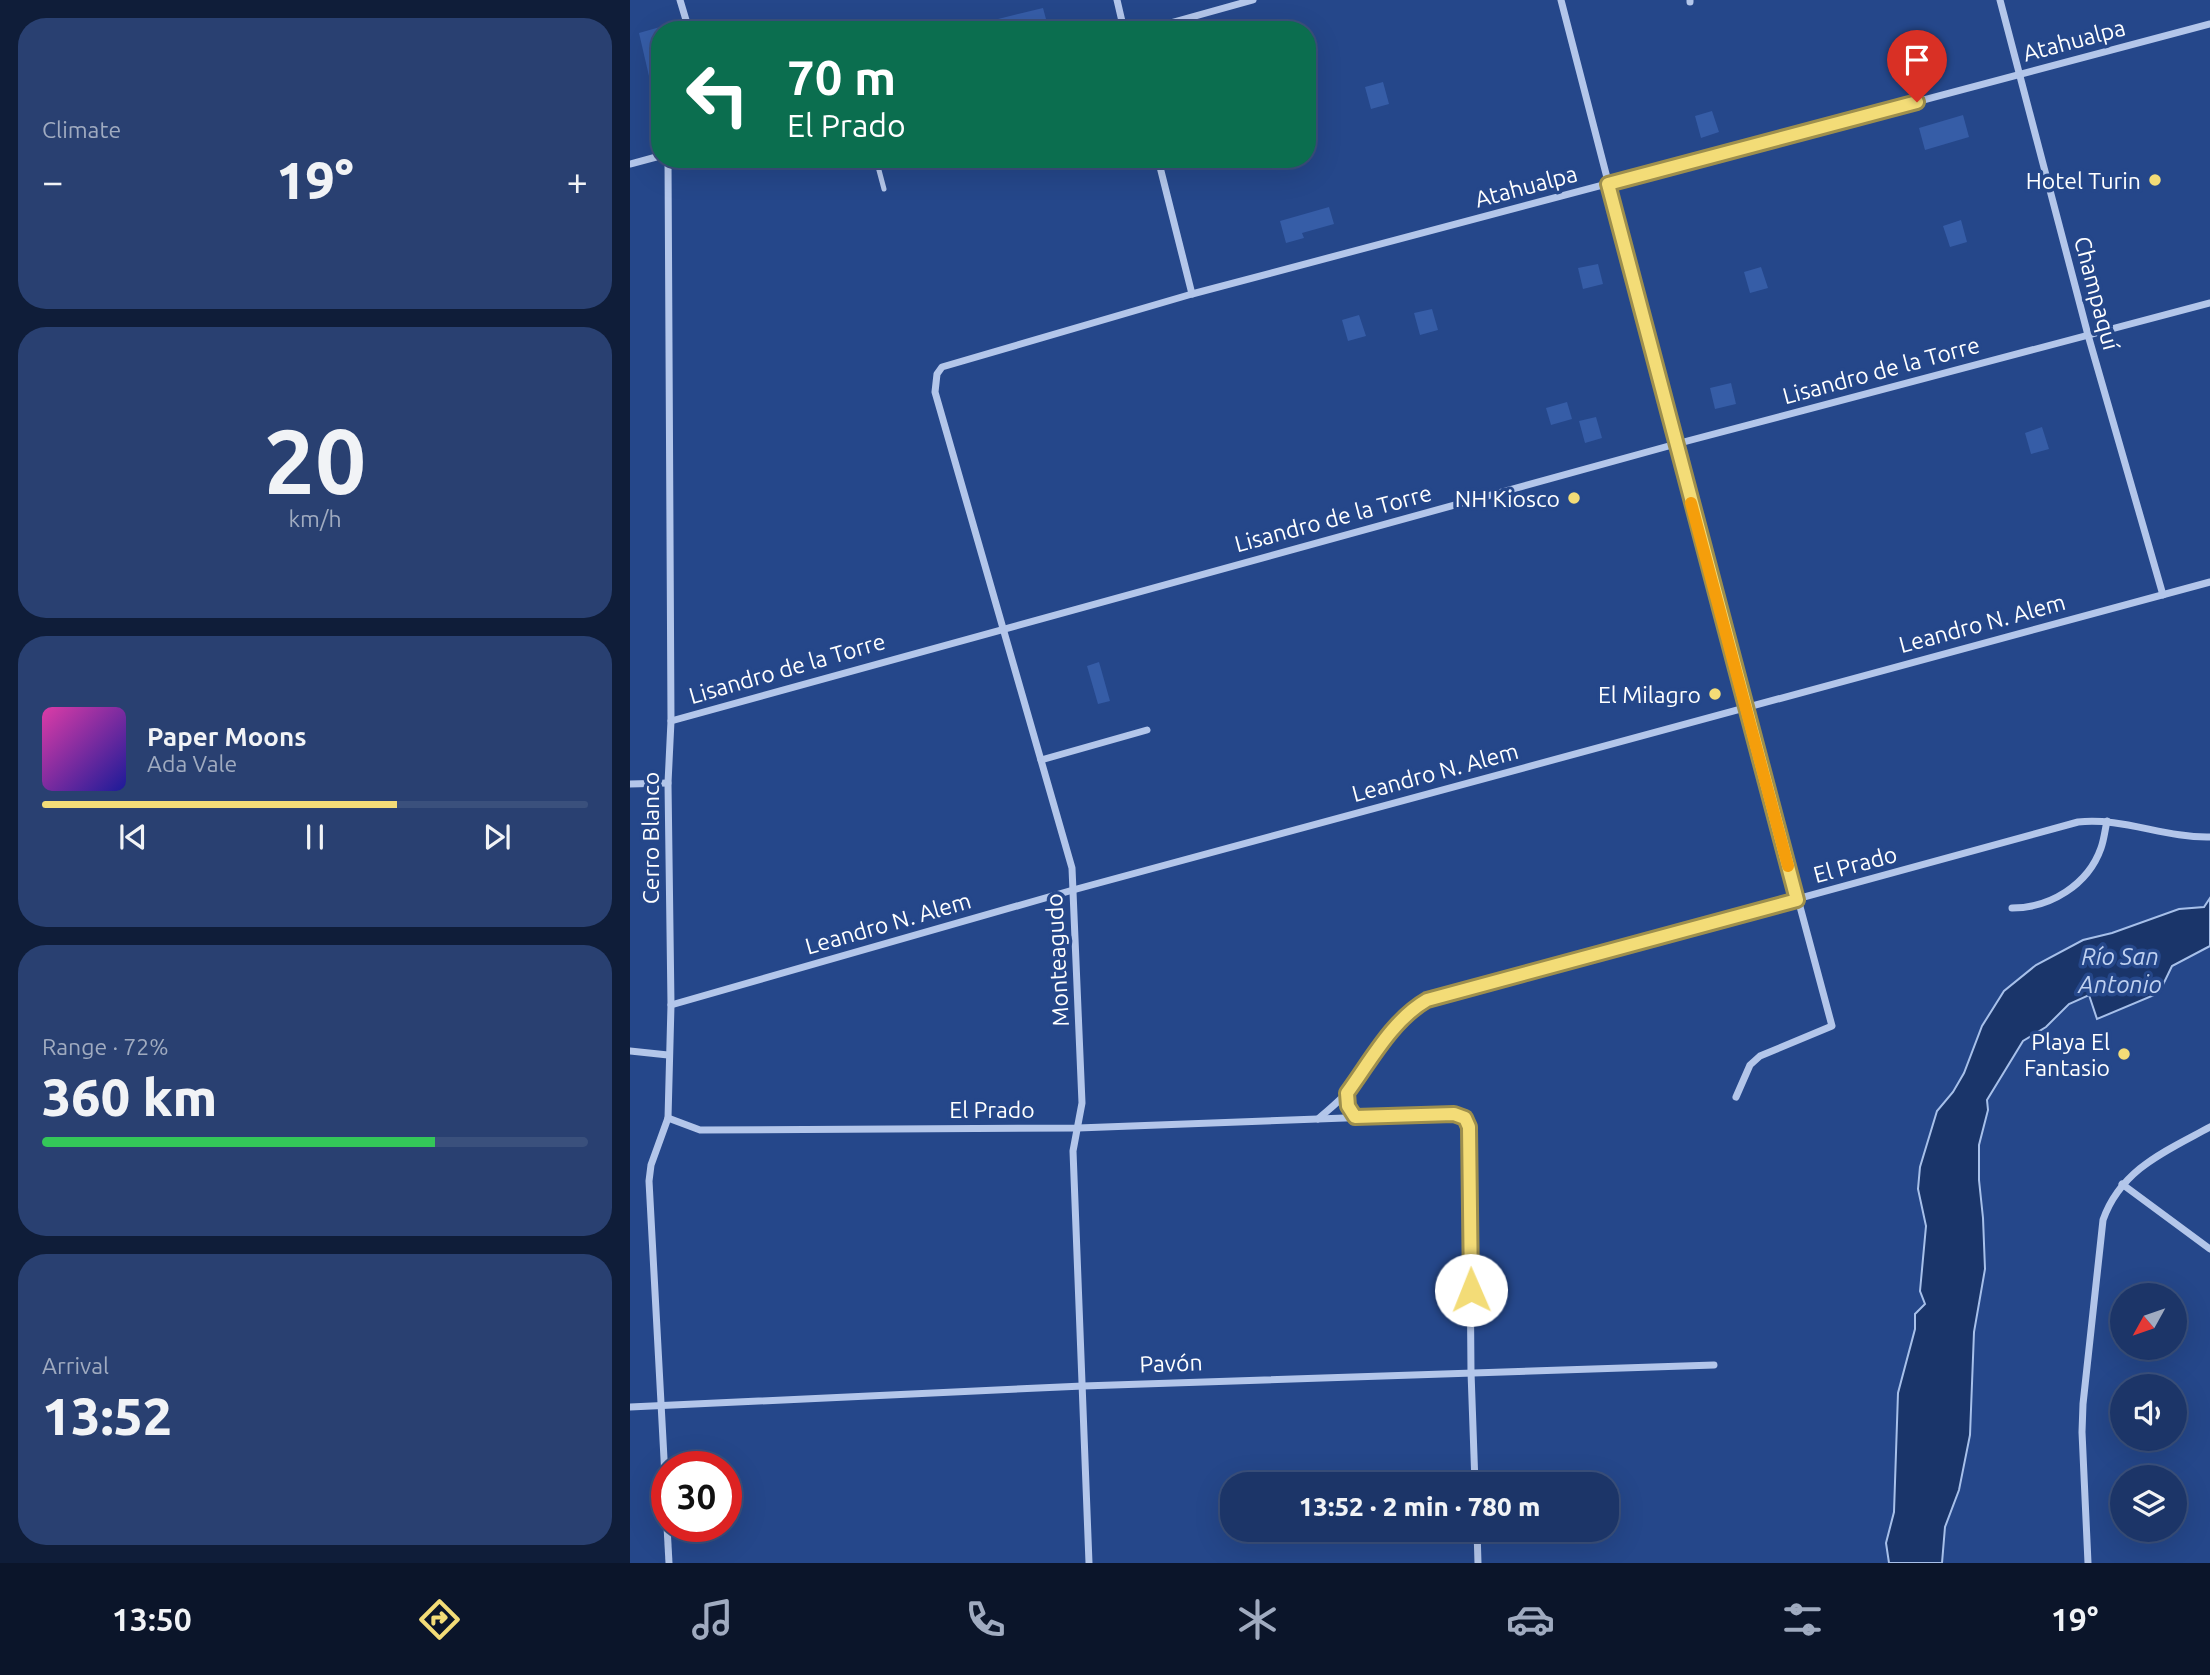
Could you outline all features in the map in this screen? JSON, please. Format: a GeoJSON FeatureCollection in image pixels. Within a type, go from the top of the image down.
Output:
{"type":"FeatureCollection","features":[{"type":"Feature","properties":{"kind":"street"},"geometry":{"type":"LineString","coordinates":[[680,0],[686,21]]}},
{"type":"Feature","properties":{"kind":"street"},"geometry":{"type":"LineString","coordinates":[[1117,0],[1123,21]]}},
{"type":"Feature","properties":{"kind":"street"},"geometry":{"type":"LineString","coordinates":[[1177,21],[1253,0]]}},
{"type":"Feature","properties":{"kind":"street"},"geometry":{"type":"LineString","coordinates":[[1561,0],[1675,444],[1832,1026],[1760,1056],[1751,1065],[1736,1097]]}},
{"type":"Feature","properties":{"kind":"street","name":"Champaquí"},"geometry":{"type":"LineString","coordinates":[[2000,0],[2088,335],[2162,595]]}},
{"type":"Feature","properties":{"kind":"street","name":"Atahualpa"},"geometry":{"type":"LineString","coordinates":[[937,374],[942,367],[951,363],[1192,294],[2210,24]]}},
{"type":"Feature","properties":{"kind":"street"},"geometry":{"type":"LineString","coordinates":[[630,164],[651,158]]}},
{"type":"Feature","properties":{"kind":"street","name":"Cerro Blanco"},"geometry":{"type":"LineString","coordinates":[[664,1451],[649,1181],[651,1165],[668,1118],[671,1005],[668,783],[671,721],[668,168]]}},
{"type":"Feature","properties":{"kind":"street"},"geometry":{"type":"LineString","coordinates":[[1160,168],[1192,294]]}},
{"type":"Feature","properties":{"kind":"street","name":"Lisandro de la Torre"},"geometry":{"type":"LineString","coordinates":[[671,721],[1675,444],[2210,303]]}},
{"type":"Feature","properties":{"kind":"street","name":"Monteagudo"},"geometry":{"type":"LineString","coordinates":[[937,374],[935,392],[1072,868],[1082,1102],[1073,1151],[1089,1563]]}},
{"type":"Feature","properties":{"kind":"street","name":"Leandro N. Alem"},"geometry":{"type":"LineString","coordinates":[[671,1005],[1073,890],[2210,582]]}},
{"type":"Feature","properties":{"kind":"street"},"geometry":{"type":"LineString","coordinates":[[1041,760],[1147,730]]}},
{"type":"Feature","properties":{"kind":"street"},"geometry":{"type":"LineString","coordinates":[[630,784],[668,783]]}},
{"type":"Feature","properties":{"kind":"street"},"geometry":{"type":"LineString","coordinates":[[2012,908],[2031,908],[2047,903],[2068,891],[2086,874],[2101,848],[2107,821]]}},
{"type":"Feature","properties":{"kind":"street","name":"El Prado"},"geometry":{"type":"LineString","coordinates":[[1318,1119],[1347,1093],[1400,1022],[1413,1008],[1427,1000],[2078,822],[2107,821],[2210,839]]}},
{"type":"Feature","properties":{"kind":"street"},"geometry":{"type":"LineString","coordinates":[[630,1051],[668,1055]]}},
{"type":"Feature","properties":{"kind":"street"},"geometry":{"type":"LineString","coordinates":[[1347,1093],[1348,1106],[1355,1117]]}},
{"type":"Feature","properties":{"kind":"street","name":"El Prado"},"geometry":{"type":"LineString","coordinates":[[668,1118],[700,1130],[1078,1128],[1454,1114],[1465,1118],[1469,1127],[1471,1372]]}},
{"type":"Feature","properties":{"kind":"street"},"geometry":{"type":"LineString","coordinates":[[2088,1563],[2082,1432],[2084,1378],[2103,1220],[2110,1201],[2122,1184],[2151,1159],[2210,1127]]}},
{"type":"Feature","properties":{"kind":"street"},"geometry":{"type":"LineString","coordinates":[[2122,1184],[2210,1249]]}},
{"type":"Feature","properties":{"kind":"street","name":"Pavón"},"geometry":{"type":"LineString","coordinates":[[630,1407],[1083,1386],[1714,1366]]}},
{"type":"Feature","properties":{"kind":"street"},"geometry":{"type":"LineString","coordinates":[[1471,1372],[1475,1472]]}},
{"type":"Feature","properties":{"kind":"street"},"geometry":{"type":"LineString","coordinates":[[668,1542],[669,1563]]}},
{"type":"Feature","properties":{"kind":"street"},"geometry":{"type":"LineString","coordinates":[[1477,1542],[1478,1563]]}},
{"type":"Feature","properties":{"kind":"lane"},"geometry":{"type":"LineString","coordinates":[[878,168],[884,189]]}},
{"type":"Feature","properties":{"kind":"water","name":"Río San Antonio"},"geometry":{"type":"Polygon","coordinates":[[[2210,898],[2210,946],[2172,966],[2159,993],[2097,1019],[2089,995],[2069,1004],[2046,1027],[2023,1041],[1987,1100],[1988,1110],[1979,1145],[1985,1269],[1974,1332],[1970,1435],[1959,1490],[1945,1527],[1942,1563],[1889,1563],[1886,1543],[1894,1512],[1898,1393],[1915,1329],[1915,1314],[1925,1304],[1920,1291],[1926,1226],[1918,1189],[1920,1167],[1937,1111],[1964,1073],[1982,1026],[2004,991],[2036,965],[2083,940],[2112,933],[2179,909],[2204,907],[2210,898]]]}},
{"type":"Feature","properties":{"kind":"building"},"geometry":{"type":"Polygon","coordinates":[[[1043,8],[1047,21],[999,21],[1043,8]]]}},
{"type":"Feature","properties":{"kind":"building"},"geometry":{"type":"Polygon","coordinates":[[[651,30],[651,85],[639,33],[651,30]]]}},
{"type":"Feature","properties":{"kind":"building"},"geometry":{"type":"Polygon","coordinates":[[[1383,82],[1389,104],[1371,109],[1365,87],[1383,82]]]}},
{"type":"Feature","properties":{"kind":"building"},"geometry":{"type":"Polygon","coordinates":[[[1712,111],[1719,132],[1701,138],[1695,116],[1712,111]]]}},
{"type":"Feature","properties":{"kind":"building"},"geometry":{"type":"Polygon","coordinates":[[[1963,115],[1969,137],[1925,150],[1919,128],[1963,115]]]}},
{"type":"Feature","properties":{"kind":"building"},"geometry":{"type":"Polygon","coordinates":[[[1329,207],[1334,224],[1302,233],[1304,238],[1286,243],[1280,221],[1329,207]]]}},
{"type":"Feature","properties":{"kind":"building"},"geometry":{"type":"Polygon","coordinates":[[[1961,220],[1967,242],[1950,247],[1943,226],[1961,220]]]}},
{"type":"Feature","properties":{"kind":"building"},"geometry":{"type":"Polygon","coordinates":[[[1598,264],[1603,284],[1583,289],[1578,268],[1598,264]]]}},
{"type":"Feature","properties":{"kind":"building"},"geometry":{"type":"Polygon","coordinates":[[[1761,267],[1768,288],[1750,293],[1744,272],[1761,267]]]}},
{"type":"Feature","properties":{"kind":"building"},"geometry":{"type":"Polygon","coordinates":[[[1432,309],[1438,330],[1420,335],[1414,313],[1432,309]]]}},
{"type":"Feature","properties":{"kind":"building"},"geometry":{"type":"Polygon","coordinates":[[[1359,315],[1366,336],[1348,341],[1342,320],[1359,315]]]}},
{"type":"Feature","properties":{"kind":"building"},"geometry":{"type":"Polygon","coordinates":[[[1731,383],[1736,404],[1715,409],[1710,388],[1731,383]]]}},
{"type":"Feature","properties":{"kind":"building"},"geometry":{"type":"Polygon","coordinates":[[[1567,402],[1572,419],[1551,425],[1546,408],[1567,402]]]}},
{"type":"Feature","properties":{"kind":"building"},"geometry":{"type":"Polygon","coordinates":[[[1596,417],[1602,438],[1585,443],[1579,421],[1596,417]]]}},
{"type":"Feature","properties":{"kind":"building"},"geometry":{"type":"Polygon","coordinates":[[[2042,427],[2049,449],[2031,454],[2025,433],[2042,427]]]}},
{"type":"Feature","properties":{"kind":"building"},"geometry":{"type":"Polygon","coordinates":[[[1099,662],[1110,701],[1098,704],[1087,666],[1099,662]]]}},
{"type":"Feature","properties":{"kind":"slow traffic"},"geometry":{"type":"LineString","coordinates":[[1691,503],[1788,866]]}},
{"type":"Feature","properties":{"kind":"place","name":"Hotel Turin"},"geometry":{"type":"Point","coordinates":[2155,180]}},
{"type":"Feature","properties":{"kind":"place","name":"NH Kiosco"},"geometry":{"type":"Point","coordinates":[1574,498]}},
{"type":"Feature","properties":{"kind":"place","name":"El Milagro"},"geometry":{"type":"Point","coordinates":[1715,694]}},
{"type":"Feature","properties":{"kind":"place","name":"Playa El Fantasio"},"geometry":{"type":"Point","coordinates":[2124,1054]}},
{"type":"Feature","properties":{"kind":"route"},"geometry":{"type":"LineString","coordinates":[[1471,1290],[1469,1127],[1465,1118],[1454,1114],[1355,1117],[1348,1106],[1347,1093],[1400,1022],[1413,1008],[1427,1000],[1797,900],[1608,184],[1917,102]]}}]}
